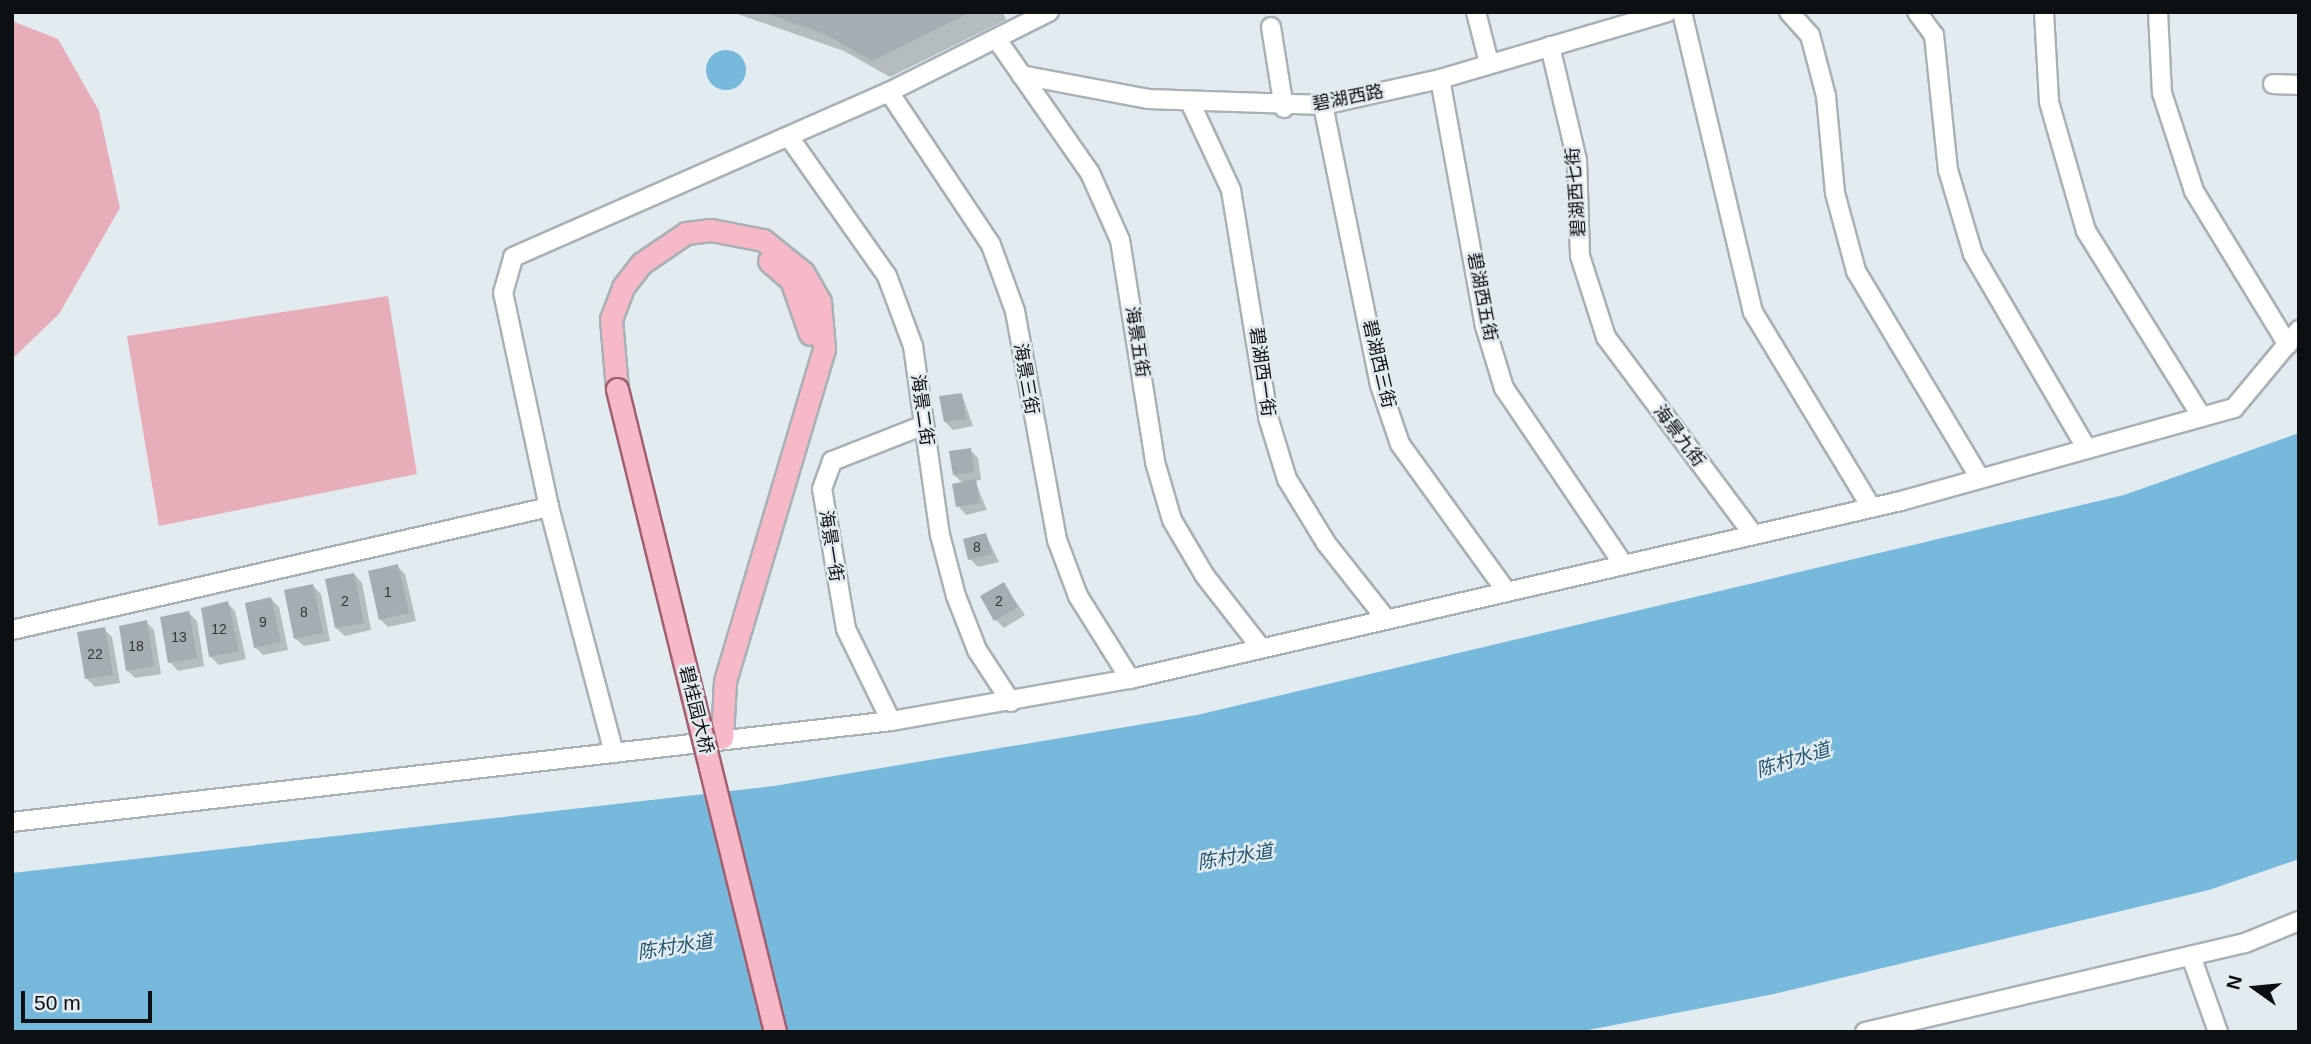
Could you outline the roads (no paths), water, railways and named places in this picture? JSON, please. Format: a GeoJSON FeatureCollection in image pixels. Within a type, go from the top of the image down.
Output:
{"type":"FeatureCollection","features":[{"type":"Feature","properties":{"kind":"main road"},"geometry":{"type":"LineString","coordinates":[[624,389],[622,328],[646,276],[668,257],[720,242],[751,248],[791,280],[807,311],[813,350],[713,689],[716,739]]}},
{"type":"Feature","properties":{"kind":"main road","name":"碧桂园大桥"},"geometry":{"type":"LineString","coordinates":[[624,389],[775,1032]]}},
{"type":"Feature","properties":{"kind":"main road","name":"碧桂园大桥"},"geometry":{"type":"LineString","coordinates":[[624,389],[785,1032]]}},
{"type":"Feature","properties":{"kind":"street"},"geometry":{"type":"LineString","coordinates":[[614,753],[549,507],[503,293],[513,257],[889,92],[998,41],[1049,12]]}},
{"type":"Feature","properties":{"kind":"street"},"geometry":{"type":"LineString","coordinates":[[1476,12],[1489,63]]}},
{"type":"Feature","properties":{"kind":"street","name":"碧湖西路"},"geometry":{"type":"LineString","coordinates":[[1021,75],[1190,102],[1284,108],[1323,105],[1440,79],[1667,12]]}},
{"type":"Feature","properties":{"kind":"street"},"geometry":{"type":"LineString","coordinates":[[1682,12],[1753,312],[1871,508]]}},
{"type":"Feature","properties":{"kind":"street"},"geometry":{"type":"LineString","coordinates":[[1788,12],[1810,34],[1822,83],[1835,193],[1856,271],[1980,478]]}},
{"type":"Feature","properties":{"kind":"street"},"geometry":{"type":"LineString","coordinates":[[1917,12],[1934,35],[1948,170],[1973,254],[2087,449]]}},
{"type":"Feature","properties":{"kind":"street"},"geometry":{"type":"LineString","coordinates":[[2044,12],[2049,102],[2086,231],[2202,417]]}},
{"type":"Feature","properties":{"kind":"street"},"geometry":{"type":"LineString","coordinates":[[2158,12],[2162,93],[2194,191],[2288,345]]}},
{"type":"Feature","properties":{"kind":"street"},"geometry":{"type":"LineString","coordinates":[[1272,27],[1284,108]]}},
{"type":"Feature","properties":{"kind":"street","name":"海景五街"},"geometry":{"type":"LineString","coordinates":[[998,41],[1090,173],[1120,240],[1155,462],[1172,520],[1205,576],[1261,649]]}},
{"type":"Feature","properties":{"kind":"street","name":"碧湖西七街"},"geometry":{"type":"LineString","coordinates":[[1550,46],[1577,160],[1580,256],[1606,337]]}},
{"type":"Feature","properties":{"kind":"street","name":"碧湖西五街"},"geometry":{"type":"LineString","coordinates":[[1440,79],[1485,326],[1504,388],[1623,564]]}},
{"type":"Feature","properties":{"kind":"street"},"geometry":{"type":"LineString","coordinates":[[2273,84],[2299,85]]}},
{"type":"Feature","properties":{"kind":"street","name":"海景三街"},"geometry":{"type":"LineString","coordinates":[[889,92],[991,245],[1015,311],[1057,540],[1078,596],[1130,679]]}},
{"type":"Feature","properties":{"kind":"street","name":"碧湖西一街"},"geometry":{"type":"LineString","coordinates":[[1190,102],[1231,190],[1268,417],[1287,479],[1326,543],[1386,619]]}},
{"type":"Feature","properties":{"kind":"street","name":"碧湖西三街"},"geometry":{"type":"LineString","coordinates":[[1323,105],[1380,385],[1400,444],[1506,592]]}},
{"type":"Feature","properties":{"kind":"street","name":"海景二街"},"geometry":{"type":"LineString","coordinates":[[789,137],[887,276],[913,346],[924,425],[956,596],[978,650],[1012,702]]}},
{"type":"Feature","properties":{"kind":"street"},"geometry":{"type":"LineString","coordinates":[[12,822],[891,721],[1012,702],[1130,679],[1871,508],[2234,408],[2253,392],[2299,330]]}},
{"type":"Feature","properties":{"kind":"street","name":"海景九街"},"geometry":{"type":"LineString","coordinates":[[1606,337],[1753,534]]}},
{"type":"Feature","properties":{"kind":"street","name":"海景一街"},"geometry":{"type":"LineString","coordinates":[[891,721],[846,629],[822,489],[832,461],[924,425]]}},
{"type":"Feature","properties":{"kind":"street"},"geometry":{"type":"LineString","coordinates":[[12,630],[549,507]]}},
{"type":"Feature","properties":{"kind":"street"},"geometry":{"type":"LineString","coordinates":[[1865,1032],[2191,956],[2299,921]]}},
{"type":"Feature","properties":{"kind":"street"},"geometry":{"type":"LineString","coordinates":[[2191,956],[2218,1032]]}},
{"type":"Feature","properties":{"kind":"water"},"geometry":{"type":"Polygon","coordinates":[[[726,50],[734,51],[740,56],[745,62],[745,78],[740,84],[734,89],[726,90],[718,89],[712,84],[707,78],[706,70],[707,62],[712,56],[718,51],[726,50]]]}},
{"type":"Feature","properties":{"kind":"water","name":"陈村水道"},"geometry":{"type":"Polygon","coordinates":[[[2299,433],[2299,859],[2209,890],[1774,994],[1578,1032],[12,1032],[12,873],[774,786],[1197,715],[2124,495],[2299,433]]]}}]}
